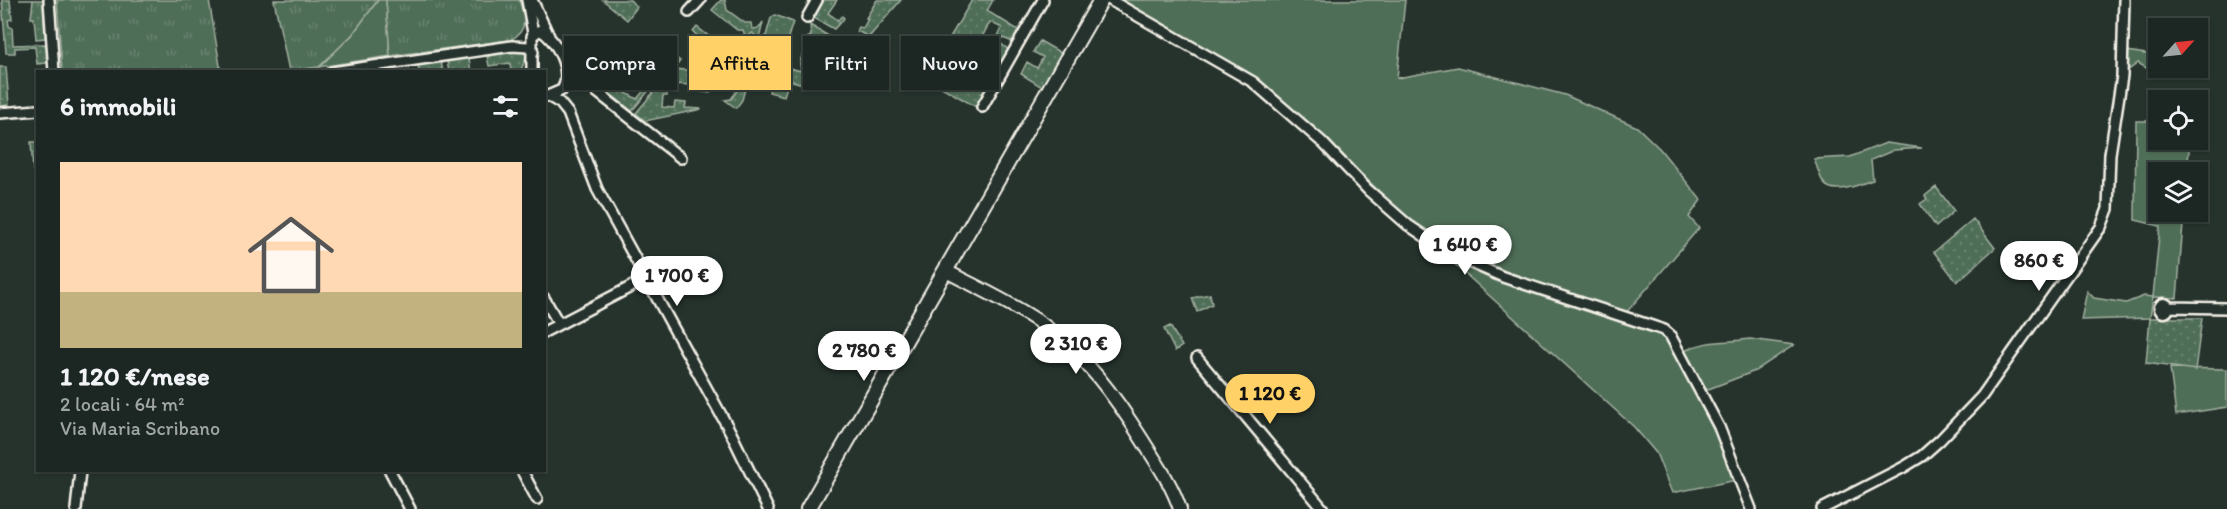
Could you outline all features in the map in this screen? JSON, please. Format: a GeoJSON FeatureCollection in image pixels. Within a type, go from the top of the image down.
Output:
{"type":"FeatureCollection","features":[{"type":"Feature","properties":{"kind":"main road"},"geometry":{"type":"LineString","coordinates":[[808,509],[1101,0]]}},
{"type":"Feature","properties":{"kind":"street"},"geometry":{"type":"LineString","coordinates":[[49,0],[54,70]]}},
{"type":"Feature","properties":{"kind":"street"},"geometry":{"type":"LineString","coordinates":[[528,0],[533,33],[531,69]]}},
{"type":"Feature","properties":{"kind":"street"},"geometry":{"type":"LineString","coordinates":[[532,0],[562,59],[564,70]]}},
{"type":"Feature","properties":{"kind":"street"},"geometry":{"type":"LineString","coordinates":[[689,12],[700,0]]}},
{"type":"Feature","properties":{"kind":"street"},"geometry":{"type":"LineString","coordinates":[[807,18],[817,0]]}},
{"type":"Feature","properties":{"kind":"street"},"geometry":{"type":"LineString","coordinates":[[982,107],[1042,0]]}},
{"type":"Feature","properties":{"kind":"street"},"geometry":{"type":"LineString","coordinates":[[1110,0],[1253,82],[1322,142],[1392,211],[1451,254],[1503,277],[1664,330],[1670,335],[1719,427],[1751,509]]}},
{"type":"Feature","properties":{"kind":"street"},"geometry":{"type":"LineString","coordinates":[[1822,509],[1913,462],[1940,440],[1982,396],[2101,227],[2108,209],[2110,154],[2122,76],[2124,0]]}},
{"type":"Feature","properties":{"kind":"street"},"geometry":{"type":"LineString","coordinates":[[512,46],[533,33],[541,31],[564,57]]}},
{"type":"Feature","properties":{"kind":"street"},"geometry":{"type":"LineString","coordinates":[[346,70],[512,46],[528,47],[533,52]]}},
{"type":"Feature","properties":{"kind":"street"},"geometry":{"type":"LineString","coordinates":[[546,96],[559,93],[564,84]]}},
{"type":"Feature","properties":{"kind":"street"},"geometry":{"type":"LineString","coordinates":[[567,90],[568,113]]}},
{"type":"Feature","properties":{"kind":"street"},"geometry":{"type":"LineString","coordinates":[[594,90],[681,158]]}},
{"type":"Feature","properties":{"kind":"street"},"geometry":{"type":"LineString","coordinates":[[546,96],[561,103],[568,113],[597,189],[730,431],[768,509]]}},
{"type":"Feature","properties":{"kind":"street"},"geometry":{"type":"LineString","coordinates":[[0,113],[36,110]]}},
{"type":"Feature","properties":{"kind":"street"},"geometry":{"type":"LineString","coordinates":[[946,271],[1027,315],[1076,353],[1097,374],[1125,412],[1173,491],[1180,509]]}},
{"type":"Feature","properties":{"kind":"street"},"geometry":{"type":"LineString","coordinates":[[546,331],[646,279]]}},
{"type":"Feature","properties":{"kind":"street"},"geometry":{"type":"LineString","coordinates":[[546,302],[558,324]]}},
{"type":"Feature","properties":{"kind":"street"},"geometry":{"type":"LineString","coordinates":[[2169,307],[2227,308]]}},
{"type":"Feature","properties":{"kind":"street"},"geometry":{"type":"LineString","coordinates":[[1197,358],[1323,509]]}},
{"type":"Feature","properties":{"kind":"street"},"geometry":{"type":"LineString","coordinates":[[76,509],[80,472]]}},
{"type":"Feature","properties":{"kind":"street"},"geometry":{"type":"LineString","coordinates":[[391,472],[410,509]]}},
{"type":"Feature","properties":{"kind":"street"},"geometry":{"type":"LineString","coordinates":[[523,472],[537,499]]}},
{"type":"Feature","properties":{"kind":"green space"},"geometry":{"type":"Polygon","coordinates":[[[2,0],[10,0],[12,19],[8,20],[12,28],[13,45],[46,44],[47,63],[37,64],[35,47],[15,48],[15,53],[6,53],[2,0]]]}},
{"type":"Feature","properties":{"kind":"green space"},"geometry":{"type":"Polygon","coordinates":[[[33,0],[43,0],[45,38],[36,39],[34,18],[31,18],[33,0]]]}},
{"type":"Feature","properties":{"kind":"green space"},"geometry":{"type":"Polygon","coordinates":[[[57,0],[209,0],[221,70],[62,70],[57,0]]]}},
{"type":"Feature","properties":{"kind":"green space"},"geometry":{"type":"Polygon","coordinates":[[[274,0],[378,0],[352,35],[319,67],[289,70],[274,0]]]}},
{"type":"Feature","properties":{"kind":"green space"},"geometry":{"type":"Polygon","coordinates":[[[378,0],[386,0],[390,56],[319,67],[352,35],[378,0]]]}},
{"type":"Feature","properties":{"kind":"green space"},"geometry":{"type":"Polygon","coordinates":[[[386,0],[519,0],[524,23],[520,32],[510,40],[390,56],[386,0]]]}},
{"type":"Feature","properties":{"kind":"green space"},"geometry":{"type":"Polygon","coordinates":[[[603,0],[630,0],[637,7],[627,20],[603,0]]]}},
{"type":"Feature","properties":{"kind":"green space"},"geometry":{"type":"Polygon","coordinates":[[[721,0],[725,0],[727,10],[745,23],[751,23],[752,29],[759,28],[763,22],[760,36],[752,33],[745,36],[743,30],[737,30],[712,10],[721,0]]]}},
{"type":"Feature","properties":{"kind":"green space"},"geometry":{"type":"Polygon","coordinates":[[[824,0],[837,0],[828,13],[838,20],[842,16],[844,18],[834,29],[814,18],[824,0]]]}},
{"type":"Feature","properties":{"kind":"green space"},"geometry":{"type":"Polygon","coordinates":[[[877,0],[901,0],[870,36],[857,31],[859,27],[863,28],[868,19],[866,18],[877,0]]]}},
{"type":"Feature","properties":{"kind":"green space"},"geometry":{"type":"Polygon","coordinates":[[[972,0],[993,0],[987,11],[1020,31],[1013,42],[998,36],[1002,28],[990,22],[983,36],[951,36],[972,0]]]}},
{"type":"Feature","properties":{"kind":"green space"},"geometry":{"type":"Polygon","coordinates":[[[1121,0],[1405,0],[1397,78],[1458,67],[1565,95],[1637,127],[1660,149],[1701,200],[1689,217],[1699,228],[1625,314],[1489,268],[1445,244],[1403,215],[1326,139],[1258,80],[1121,0]]]}},
{"type":"Feature","properties":{"kind":"green space"},"geometry":{"type":"Polygon","coordinates":[[[775,15],[793,22],[788,36],[766,36],[771,18],[775,15]]]}},
{"type":"Feature","properties":{"kind":"green space"},"geometry":{"type":"Polygon","coordinates":[[[810,25],[828,36],[811,36],[810,25]]]}},
{"type":"Feature","properties":{"kind":"green space"},"geometry":{"type":"Polygon","coordinates":[[[697,27],[709,36],[698,36],[693,32],[697,27]]]}},
{"type":"Feature","properties":{"kind":"green space"},"geometry":{"type":"Polygon","coordinates":[[[1040,41],[1061,53],[1042,87],[1021,74],[1027,62],[1037,68],[1043,57],[1033,52],[1040,41]]]}},
{"type":"Feature","properties":{"kind":"green space"},"geometry":{"type":"Polygon","coordinates":[[[999,42],[1009,50],[1002,61],[999,59],[999,42]]]}},
{"type":"Feature","properties":{"kind":"green space"},"geometry":{"type":"Polygon","coordinates":[[[522,51],[527,56],[521,70],[511,70],[510,63],[489,66],[487,56],[522,51]]]}},
{"type":"Feature","properties":{"kind":"green space"},"geometry":{"type":"Polygon","coordinates":[[[2127,51],[2148,54],[2148,69],[2138,63],[2126,72],[2127,51]]]}},
{"type":"Feature","properties":{"kind":"green space"},"geometry":{"type":"Polygon","coordinates":[[[803,52],[803,84],[791,81],[791,68],[801,71],[800,63],[803,52]]]}},
{"type":"Feature","properties":{"kind":"green space"},"geometry":{"type":"Polygon","coordinates":[[[469,58],[471,70],[449,70],[447,61],[469,58]]]}},
{"type":"Feature","properties":{"kind":"green space"},"geometry":{"type":"Polygon","coordinates":[[[441,62],[443,70],[419,70],[418,65],[441,62]]]}},
{"type":"Feature","properties":{"kind":"green space"},"geometry":{"type":"Polygon","coordinates":[[[0,67],[6,67],[9,105],[0,106],[0,67]]]}},
{"type":"Feature","properties":{"kind":"green space"},"geometry":{"type":"Polygon","coordinates":[[[677,69],[689,70],[689,85],[677,84],[677,69]]]}},
{"type":"Feature","properties":{"kind":"green space"},"geometry":{"type":"Polygon","coordinates":[[[626,90],[626,93],[637,99],[644,90],[649,90],[632,111],[608,92],[626,90]]]}},
{"type":"Feature","properties":{"kind":"green space"},"geometry":{"type":"Polygon","coordinates":[[[655,90],[668,90],[667,96],[663,96],[662,107],[674,108],[675,102],[686,103],[685,108],[702,109],[645,121],[636,113],[655,90]]]}},
{"type":"Feature","properties":{"kind":"green space"},"geometry":{"type":"Polygon","coordinates":[[[695,90],[710,90],[710,93],[695,90]]]}},
{"type":"Feature","properties":{"kind":"green space"},"geometry":{"type":"Polygon","coordinates":[[[745,90],[742,100],[736,108],[725,100],[731,99],[737,91],[745,90]]]}},
{"type":"Feature","properties":{"kind":"green space"},"geometry":{"type":"Polygon","coordinates":[[[769,90],[786,90],[784,96],[769,92],[769,90]]]}},
{"type":"Feature","properties":{"kind":"green space"},"geometry":{"type":"Polygon","coordinates":[[[947,90],[986,90],[976,107],[947,90]]]}},
{"type":"Feature","properties":{"kind":"green space"},"geometry":{"type":"Polygon","coordinates":[[[2136,121],[2148,121],[2148,150],[2189,150],[2188,162],[2148,162],[2148,222],[2183,222],[2177,298],[2153,297],[2160,226],[2135,220],[2136,121]]]}},
{"type":"Feature","properties":{"kind":"green space"},"geometry":{"type":"Polygon","coordinates":[[[31,142],[36,142],[36,172],[33,171],[31,142]]]}},
{"type":"Feature","properties":{"kind":"green space"},"geometry":{"type":"Polygon","coordinates":[[[1886,143],[1922,148],[1894,150],[1871,160],[1873,180],[1839,189],[1833,189],[1823,182],[1814,159],[1850,157],[1886,143]]]}},
{"type":"Feature","properties":{"kind":"green space"},"geometry":{"type":"Polygon","coordinates":[[[1936,187],[1954,211],[1936,227],[1920,204],[1927,199],[1925,196],[1936,187]]]}},
{"type":"Feature","properties":{"kind":"green space"},"geometry":{"type":"Polygon","coordinates":[[[1973,219],[1995,248],[1957,282],[1934,252],[1973,219]]]}},
{"type":"Feature","properties":{"kind":"green space"},"geometry":{"type":"Polygon","coordinates":[[[1449,259],[1503,282],[1665,335],[1708,412],[1737,480],[1672,493],[1656,453],[1634,427],[1449,259]]]}},
{"type":"Feature","properties":{"kind":"green space"},"geometry":{"type":"Polygon","coordinates":[[[2087,291],[2094,298],[2126,303],[2144,296],[2153,297],[2150,318],[2081,320],[2087,291]]]}},
{"type":"Feature","properties":{"kind":"green space"},"geometry":{"type":"Polygon","coordinates":[[[1210,294],[1212,304],[1197,312],[1192,298],[1210,294]]]}},
{"type":"Feature","properties":{"kind":"green space"},"geometry":{"type":"Polygon","coordinates":[[[2150,318],[2202,318],[2195,370],[2146,363],[2150,318]]]}},
{"type":"Feature","properties":{"kind":"green space"},"geometry":{"type":"Polygon","coordinates":[[[1170,326],[1182,346],[1175,351],[1164,329],[1170,326]]]}},
{"type":"Feature","properties":{"kind":"green space"},"geometry":{"type":"Polygon","coordinates":[[[1750,339],[1794,345],[1755,371],[1706,390],[1684,351],[1708,343],[1750,339]]]}},
{"type":"Feature","properties":{"kind":"green space"},"geometry":{"type":"Polygon","coordinates":[[[2170,368],[2227,369],[2227,407],[2176,415],[2170,368]]]}}]}
